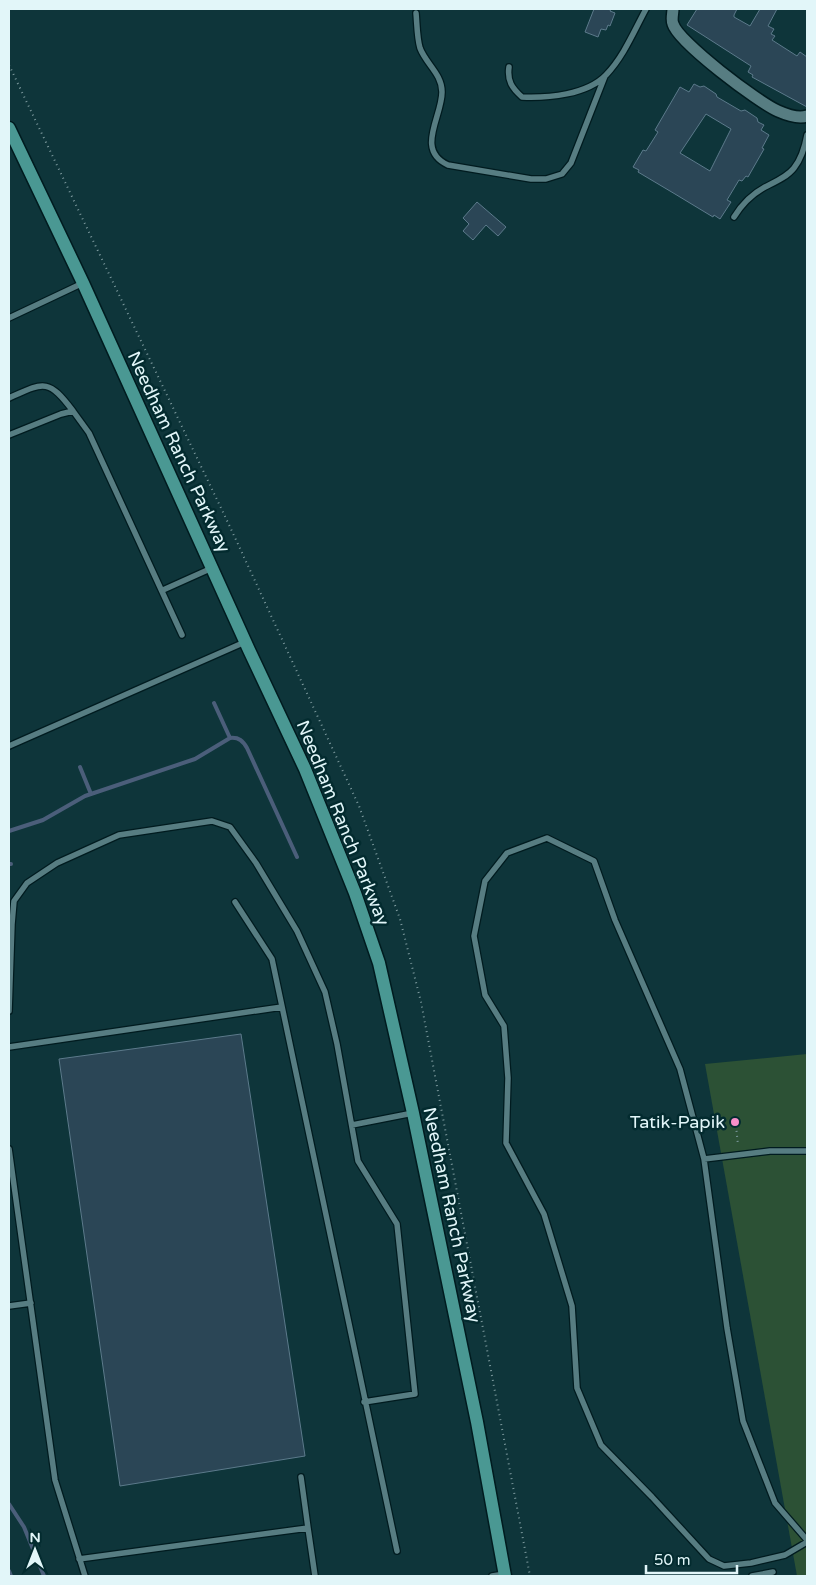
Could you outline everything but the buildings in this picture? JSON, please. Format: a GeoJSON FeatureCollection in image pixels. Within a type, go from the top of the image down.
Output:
{"type":"FeatureCollection","features":[{"type":"Feature","properties":{"kind":"street"},"geometry":{"type":"LineString","coordinates":[[673,9],[673,24],[684,41],[742,88],[778,111],[801,118],[807,116]]}},
{"type":"Feature","properties":{"kind":"street","name":"Needham Ranch Parkway"},"geometry":{"type":"LineString","coordinates":[[9,128],[83,283],[305,769],[355,893],[379,963],[413,1113],[475,1413],[505,1575]]}},
{"type":"Feature","properties":{"kind":"lane"},"geometry":{"type":"LineString","coordinates":[[416,13],[420,48],[440,79],[441,86],[440,104],[431,143],[435,156],[441,162],[448,165],[531,180],[546,179],[562,174],[571,163],[605,76],[624,50],[646,9]]}},
{"type":"Feature","properties":{"kind":"lane"},"geometry":{"type":"LineString","coordinates":[[510,67],[508,76],[512,88],[522,97],[562,95],[591,86],[605,76]]}},
{"type":"Feature","properties":{"kind":"lane"},"geometry":{"type":"LineString","coordinates":[[734,217],[741,206],[754,195],[781,179],[794,168],[805,148],[807,135]]}},
{"type":"Feature","properties":{"kind":"lane"},"geometry":{"type":"LineString","coordinates":[[9,318],[83,283]]}},
{"type":"Feature","properties":{"kind":"lane"},"geometry":{"type":"LineString","coordinates":[[9,398],[38,385],[50,386],[60,394],[73,411],[89,433],[163,590],[182,635]]}},
{"type":"Feature","properties":{"kind":"lane"},"geometry":{"type":"LineString","coordinates":[[9,435],[60,414],[73,411]]}},
{"type":"Feature","properties":{"kind":"lane"},"geometry":{"type":"LineString","coordinates":[[163,590],[212,568]]}},
{"type":"Feature","properties":{"kind":"lane"},"geometry":{"type":"LineString","coordinates":[[9,746],[246,642]]}},
{"type":"Feature","properties":{"kind":"lane"},"geometry":{"type":"LineString","coordinates":[[9,1011],[14,901],[27,883],[58,863],[119,835],[212,821],[230,827],[256,862],[297,931],[325,992],[337,1044],[358,1161],[397,1224],[415,1394],[364,1402]]}},
{"type":"Feature","properties":{"kind":"lane"},"geometry":{"type":"LineString","coordinates":[[547,838],[594,861],[615,920],[680,1069],[704,1159],[727,1328],[743,1421],[775,1503],[807,1541],[785,1555],[751,1563],[724,1566],[709,1559],[601,1445],[577,1388],[572,1306],[544,1214],[506,1143],[508,1078],[504,1026],[485,995],[474,936],[485,881],[507,853],[547,838]]}},
{"type":"Feature","properties":{"kind":"lane"},"geometry":{"type":"LineString","coordinates":[[235,902],[272,959],[396,1551]]}},
{"type":"Feature","properties":{"kind":"lane"},"geometry":{"type":"LineString","coordinates":[[9,1047],[282,1007]]}},
{"type":"Feature","properties":{"kind":"lane"},"geometry":{"type":"LineString","coordinates":[[352,1125],[413,1113]]}},
{"type":"Feature","properties":{"kind":"lane"},"geometry":{"type":"LineString","coordinates":[[9,1149],[56,1480],[85,1576]]}},
{"type":"Feature","properties":{"kind":"lane"},"geometry":{"type":"LineString","coordinates":[[704,1159],[770,1151],[807,1151]]}},
{"type":"Feature","properties":{"kind":"lane"},"geometry":{"type":"LineString","coordinates":[[9,1306],[31,1303]]}},
{"type":"Feature","properties":{"kind":"lane"},"geometry":{"type":"LineString","coordinates":[[302,1477],[315,1576]]}},
{"type":"Feature","properties":{"kind":"lane"},"geometry":{"type":"LineString","coordinates":[[79,1559],[308,1528]]}},
{"type":"Feature","properties":{"kind":"lane"},"geometry":{"type":"LineString","coordinates":[[752,1576],[773,1572]]}},
{"type":"Feature","properties":{"kind":"lane"},"geometry":{"type":"LineString","coordinates":[[492,1576],[505,1575]]}},
{"type":"Feature","properties":{"kind":"path"},"geometry":{"type":"LineString","coordinates":[[736,1126],[739,1155]]}},
{"type":"Feature","properties":{"kind":"green space"},"geometry":{"type":"Polygon","coordinates":[[[807,1054],[807,1576],[797,1576],[705,1064],[807,1054]]]}},
{"type":"Feature","properties":{"kind":"waterway"},"geometry":{"type":"LineString","coordinates":[[214,703],[230,738]]}},
{"type":"Feature","properties":{"kind":"waterway"},"geometry":{"type":"LineString","coordinates":[[9,831],[43,820],[85,796],[195,759],[230,738],[236,738],[244,743],[247,748],[297,857]]}},
{"type":"Feature","properties":{"kind":"waterway"},"geometry":{"type":"LineString","coordinates":[[80,767],[91,794]]}},
{"type":"Feature","properties":{"kind":"waterway"},"geometry":{"type":"LineString","coordinates":[[9,1504],[24,1527],[44,1576]]}},
{"type":"Feature","properties":{"kind":"waterway"},"geometry":{"type":"LineString","coordinates":[[9,1571],[11,1576]]}},
{"type":"Feature","properties":{"kind":"place","name":"Tatik-Papik"},"geometry":{"type":"Point","coordinates":[735,1122]}}]}
